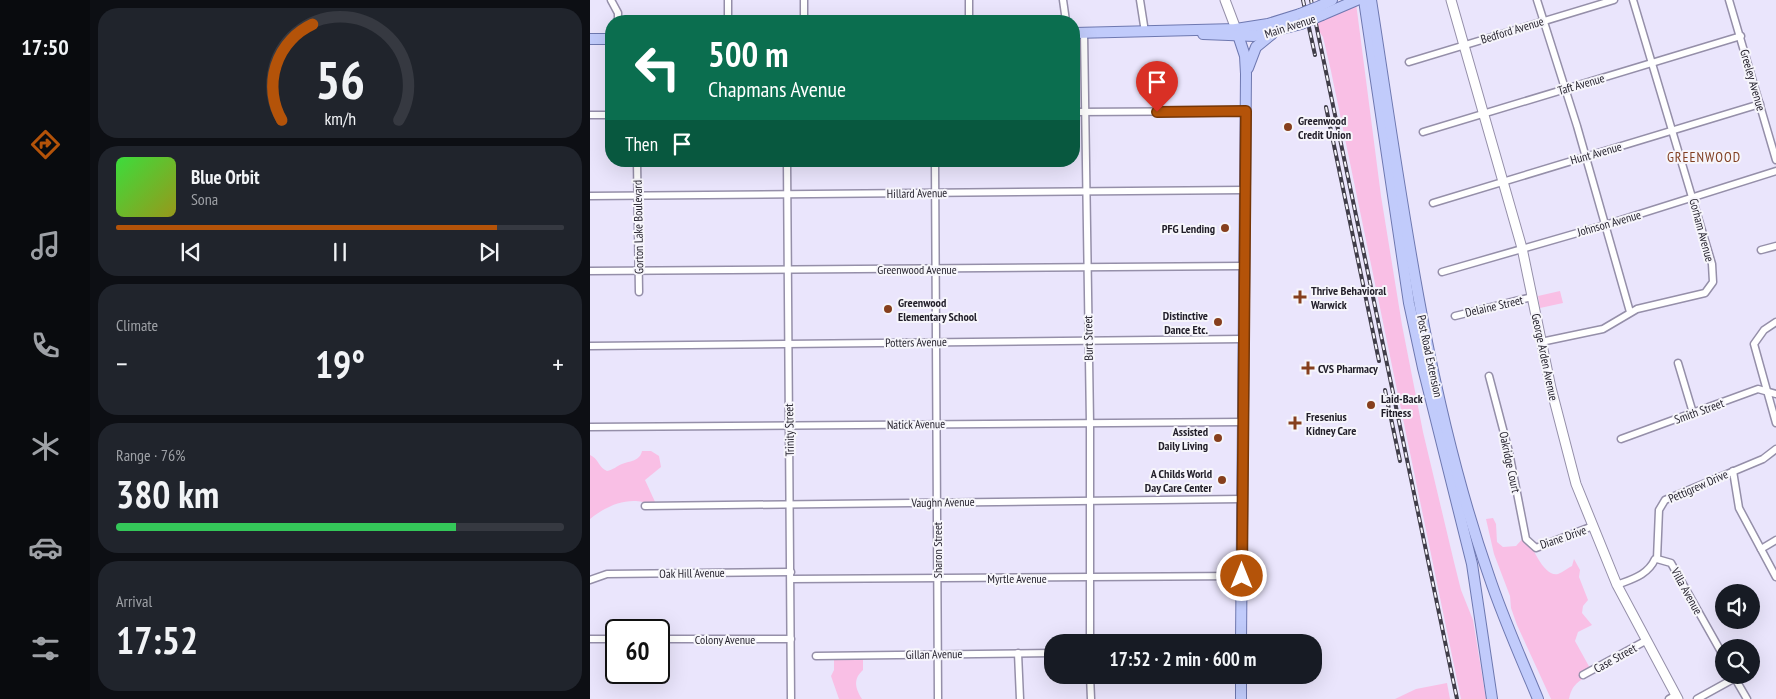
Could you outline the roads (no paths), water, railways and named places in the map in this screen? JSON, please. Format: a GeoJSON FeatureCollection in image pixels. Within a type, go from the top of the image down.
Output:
{"type":"FeatureCollection","features":[{"type":"Feature","properties":{"kind":"main road","name":"Post Road Extension"},"geometry":{"type":"LineString","coordinates":[[1364,0],[1409,303],[1423,368],[1472,564],[1492,699]]}},
{"type":"Feature","properties":{"kind":"main road","name":"Post Road Extension"},"geometry":{"type":"LineString","coordinates":[[1371,0],[1415,282],[1448,434],[1489,576],[1538,699]]}},
{"type":"Feature","properties":{"kind":"main road","name":"Main Avenue"},"geometry":{"type":"LineString","coordinates":[[1080,33],[1190,31],[1199,34],[1274,33],[1327,4],[1353,1]]}},
{"type":"Feature","properties":{"kind":"main road","name":"Main Avenue"},"geometry":{"type":"LineString","coordinates":[[1237,32],[1268,24],[1301,19]]}},
{"type":"Feature","properties":{"kind":"main road"},"geometry":{"type":"LineString","coordinates":[[1237,32],[1245,56],[1246,74],[1241,634]]}},
{"type":"Feature","properties":{"kind":"main road"},"geometry":{"type":"LineString","coordinates":[[1246,74],[1256,47],[1274,33]]}},
{"type":"Feature","properties":{"kind":"main road"},"geometry":{"type":"LineString","coordinates":[[590,39],[605,39]]}},
{"type":"Feature","properties":{"kind":"main road"},"geometry":{"type":"LineString","coordinates":[[1241,684],[1241,699]]}},
{"type":"Feature","properties":{"kind":"street"},"geometry":{"type":"LineString","coordinates":[[611,0],[618,15]]}},
{"type":"Feature","properties":{"kind":"street"},"geometry":{"type":"LineString","coordinates":[[728,0],[728,15]]}},
{"type":"Feature","properties":{"kind":"street"},"geometry":{"type":"LineString","coordinates":[[804,0],[804,15]]}},
{"type":"Feature","properties":{"kind":"street"},"geometry":{"type":"LineString","coordinates":[[969,0],[969,15]]}},
{"type":"Feature","properties":{"kind":"street"},"geometry":{"type":"LineString","coordinates":[[1063,0],[1065,15]]}},
{"type":"Feature","properties":{"kind":"street"},"geometry":{"type":"LineString","coordinates":[[1140,0],[1145,32]]}},
{"type":"Feature","properties":{"kind":"street"},"geometry":{"type":"LineString","coordinates":[[1226,0],[1237,32]]}},
{"type":"Feature","properties":{"kind":"street","name":"George Arden Avenue"},"geometry":{"type":"LineString","coordinates":[[1451,0],[1522,248],[1565,449],[1617,585],[1647,640],[1674,698]]}},
{"type":"Feature","properties":{"kind":"street"},"geometry":{"type":"LineString","coordinates":[[1537,0],[1565,88],[1630,312]]}},
{"type":"Feature","properties":{"kind":"street","name":"Bedford Avenue"},"geometry":{"type":"LineString","coordinates":[[1409,62],[1614,0]]}},
{"type":"Feature","properties":{"kind":"street","name":"Gorham Avenue"},"geometry":{"type":"LineString","coordinates":[[1541,342],[1602,329],[1616,323],[1630,312],[1705,293],[1710,288],[1714,277],[1712,264],[1654,63],[1633,0]]}},
{"type":"Feature","properties":{"kind":"street","name":"Greeley Avenue"},"geometry":{"type":"LineString","coordinates":[[1730,0],[1776,160]]}},
{"type":"Feature","properties":{"kind":"street","name":"Taft Avenue"},"geometry":{"type":"LineString","coordinates":[[1423,132],[1741,36]]}},
{"type":"Feature","properties":{"kind":"street","name":"Burt Street"},"geometry":{"type":"LineString","coordinates":[[1080,44],[1086,112],[1086,268],[1090,423],[1090,634]]}},
{"type":"Feature","properties":{"kind":"street","name":"Hunt Avenue"},"geometry":{"type":"LineString","coordinates":[[1433,202],[1760,104]]}},
{"type":"Feature","properties":{"kind":"street"},"geometry":{"type":"LineString","coordinates":[[1080,112],[1246,111]]}},
{"type":"Feature","properties":{"kind":"street"},"geometry":{"type":"LineString","coordinates":[[590,115],[605,115]]}},
{"type":"Feature","properties":{"kind":"street","name":"Gorton Lake Boulevard"},"geometry":{"type":"LineString","coordinates":[[637,167],[639,292]]}},
{"type":"Feature","properties":{"kind":"street","name":"Trinity Street"},"geometry":{"type":"LineString","coordinates":[[787,167],[791,699]]}},
{"type":"Feature","properties":{"kind":"street","name":"Sharon Street"},"geometry":{"type":"LineString","coordinates":[[935,167],[938,699]]}},
{"type":"Feature","properties":{"kind":"street","name":"Johnson Avenue"},"geometry":{"type":"LineString","coordinates":[[1442,272],[1605,225],[1776,171]]}},
{"type":"Feature","properties":{"kind":"street","name":"Hillard Avenue"},"geometry":{"type":"LineString","coordinates":[[590,196],[1244,190]]}},
{"type":"Feature","properties":{"kind":"street"},"geometry":{"type":"LineString","coordinates":[[1761,250],[1776,246]]}},
{"type":"Feature","properties":{"kind":"street","name":"Greenwood Avenue"},"geometry":{"type":"LineString","coordinates":[[590,271],[1243,266]]}},
{"type":"Feature","properties":{"kind":"street","name":"Delaine Street"},"geometry":{"type":"LineString","coordinates":[[1455,316],[1532,297]]}},
{"type":"Feature","properties":{"kind":"street"},"geometry":{"type":"LineString","coordinates":[[1776,322],[1764,330],[1754,344],[1776,423]]}},
{"type":"Feature","properties":{"kind":"street","name":"Potters Avenue"},"geometry":{"type":"LineString","coordinates":[[590,346],[1243,339]]}},
{"type":"Feature","properties":{"kind":"street"},"geometry":{"type":"LineString","coordinates":[[1678,363],[1693,412]]}},
{"type":"Feature","properties":{"kind":"street","name":"Oakridge Court"},"geometry":{"type":"LineString","coordinates":[[1489,376],[1509,452],[1526,539],[1532,546]]}},
{"type":"Feature","properties":{"kind":"street","name":"Smith Street"},"geometry":{"type":"LineString","coordinates":[[1621,439],[1758,389],[1776,394]]}},
{"type":"Feature","properties":{"kind":"street","name":"Natick Avenue"},"geometry":{"type":"LineString","coordinates":[[590,427],[1242,422]]}},
{"type":"Feature","properties":{"kind":"street","name":"Pettigrew Drive"},"geometry":{"type":"LineString","coordinates":[[1657,559],[1656,537],[1661,504],[1665,500],[1763,459],[1776,449]]}},
{"type":"Feature","properties":{"kind":"street"},"geometry":{"type":"LineString","coordinates":[[1733,471],[1739,508],[1776,577]]}},
{"type":"Feature","properties":{"kind":"street","name":"Vaughn Avenue"},"geometry":{"type":"LineString","coordinates":[[645,506],[1242,499]]}},
{"type":"Feature","properties":{"kind":"street","name":"Diane Drive"},"geometry":{"type":"LineString","coordinates":[[1532,546],[1536,548],[1593,526]]}},
{"type":"Feature","properties":{"kind":"street"},"geometry":{"type":"LineString","coordinates":[[1761,549],[1776,540]]}},
{"type":"Feature","properties":{"kind":"street"},"geometry":{"type":"LineString","coordinates":[[1617,585],[1643,574],[1650,569],[1655,559],[1657,559]]}},
{"type":"Feature","properties":{"kind":"street","name":"Villa Avenue"},"geometry":{"type":"LineString","coordinates":[[1657,559],[1671,563],[1715,642]]}},
{"type":"Feature","properties":{"kind":"street","name":"Oak Hill Avenue"},"geometry":{"type":"LineString","coordinates":[[592,578],[606,574],[791,575]]}},
{"type":"Feature","properties":{"kind":"street","name":"Myrtle Avenue"},"geometry":{"type":"LineString","coordinates":[[791,575],[937,578],[1242,576]]}},
{"type":"Feature","properties":{"kind":"street","name":"Colony Avenue"},"geometry":{"type":"LineString","coordinates":[[670,639],[791,638]]}},
{"type":"Feature","properties":{"kind":"street"},"geometry":{"type":"LineString","coordinates":[[590,639],[605,639]]}},
{"type":"Feature","properties":{"kind":"street","name":"Case Street"},"geometry":{"type":"LineString","coordinates":[[1583,675],[1647,640]]}},
{"type":"Feature","properties":{"kind":"street"},"geometry":{"type":"LineString","coordinates":[[1018,653],[1020,699]]}},
{"type":"Feature","properties":{"kind":"street","name":"Gillan Avenue"},"geometry":{"type":"LineString","coordinates":[[816,656],[1044,653]]}},
{"type":"Feature","properties":{"kind":"street"},"geometry":{"type":"LineString","coordinates":[[1090,684],[1091,699]]}},
{"type":"Feature","properties":{"kind":"street"},"geometry":{"type":"LineString","coordinates":[[1697,699],[1721,684]]}},
{"type":"Feature","properties":{"kind":"street"},"geometry":{"type":"LineString","coordinates":[[1738,684],[1746,699]]}},
{"type":"Feature","properties":{"kind":"railway"},"geometry":{"type":"LineString","coordinates":[[1303,0],[1315,55]]}},
{"type":"Feature","properties":{"kind":"railway"},"geometry":{"type":"LineString","coordinates":[[1311,0],[1457,699]]}},
{"type":"Feature","properties":{"kind":"railway"},"geometry":{"type":"LineString","coordinates":[[1326,107],[1379,361]]}},
{"type":"Feature","properties":{"kind":"railway"},"geometry":{"type":"LineString","coordinates":[[1385,390],[1400,461]]}},
{"type":"Feature","properties":{"kind":"place","name":"Greenwood Credit Union"},"geometry":{"type":"Point","coordinates":[1288,127]}},
{"type":"Feature","properties":{"kind":"place","name":"PFG Lending"},"geometry":{"type":"Point","coordinates":[1225,228]}},
{"type":"Feature","properties":{"kind":"place","name":"Thrive Behavioral Warwick"},"geometry":{"type":"Point","coordinates":[1300,297]}},
{"type":"Feature","properties":{"kind":"place","name":"Greenwood Elementary School"},"geometry":{"type":"Point","coordinates":[888,309]}},
{"type":"Feature","properties":{"kind":"place","name":"Distinctive Dance Etc."},"geometry":{"type":"Point","coordinates":[1218,322]}},
{"type":"Feature","properties":{"kind":"place","name":"CVS Pharmacy"},"geometry":{"type":"Point","coordinates":[1308,368]}},
{"type":"Feature","properties":{"kind":"place","name":"Laid-Back Fitness"},"geometry":{"type":"Point","coordinates":[1371,405]}},
{"type":"Feature","properties":{"kind":"place","name":"Fresenius Kidney Care"},"geometry":{"type":"Point","coordinates":[1295,423]}},
{"type":"Feature","properties":{"kind":"place","name":"Assisted Daily Living"},"geometry":{"type":"Point","coordinates":[1218,438]}},
{"type":"Feature","properties":{"kind":"place","name":"A Childs World Day Care Center"},"geometry":{"type":"Point","coordinates":[1222,480]}},
{"type":"Feature","properties":{"kind":"district","name":"GREENWOOD"},"geometry":{"type":"Point","coordinates":[1704,157]}}]}
